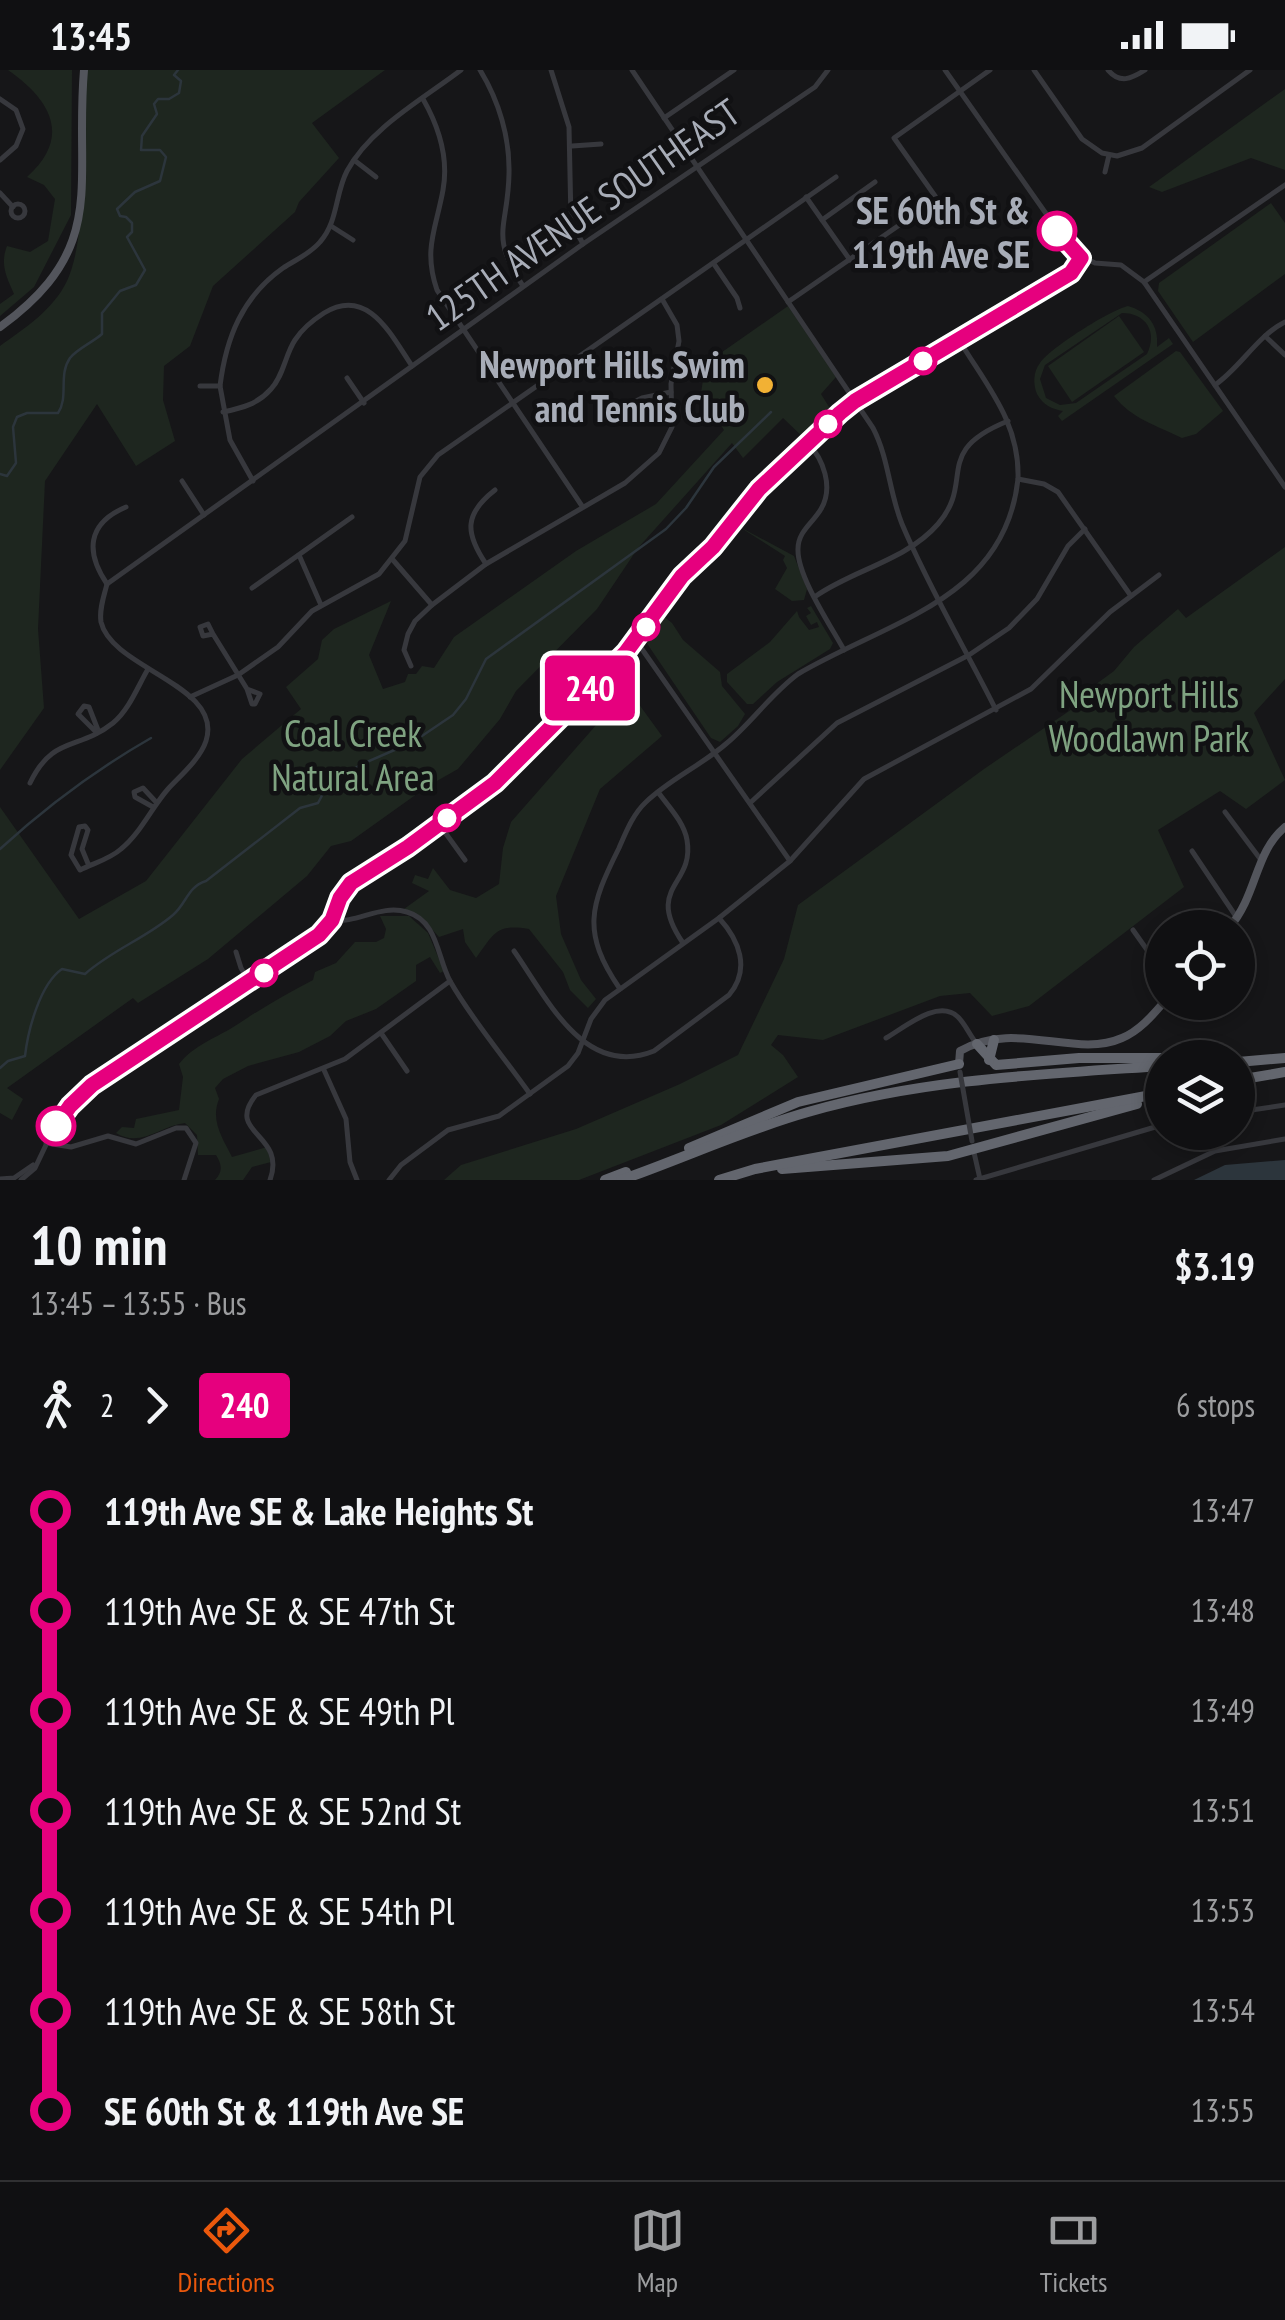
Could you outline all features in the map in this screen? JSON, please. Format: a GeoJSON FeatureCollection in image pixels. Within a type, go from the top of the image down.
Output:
{"type":"FeatureCollection","features":[{"type":"Feature","properties":{"kind":"highway"},"geometry":{"type":"LineString","coordinates":[[989,1061],[994,1040]]}},
{"type":"Feature","properties":{"kind":"highway"},"geometry":{"type":"LineString","coordinates":[[977,1044],[996,1066],[1080,1058],[1145,1058]]}},
{"type":"Feature","properties":{"kind":"highway"},"geometry":{"type":"LineString","coordinates":[[1255,1059],[1285,1058]]}},
{"type":"Feature","properties":{"kind":"highway"},"geometry":{"type":"LineString","coordinates":[[622,1180],[757,1128],[878,1095],[976,1079],[1145,1067]]}},
{"type":"Feature","properties":{"kind":"highway"},"geometry":{"type":"LineString","coordinates":[[605,1180],[674,1156],[798,1102],[959,1068]]}},
{"type":"Feature","properties":{"kind":"highway"},"geometry":{"type":"LineString","coordinates":[[1255,1077],[1285,1072]]}},
{"type":"Feature","properties":{"kind":"highway"},"geometry":{"type":"LineString","coordinates":[[719,1180],[756,1168],[1145,1099]]}},
{"type":"Feature","properties":{"kind":"highway"},"geometry":{"type":"LineString","coordinates":[[756,1168],[762,1171],[927,1158],[1145,1100]]}},
{"type":"Feature","properties":{"kind":"main road"},"geometry":{"type":"LineString","coordinates":[[0,327],[38,297],[74,242],[83,197],[84,70]]}},
{"type":"Feature","properties":{"kind":"main road"},"geometry":{"type":"LineString","coordinates":[[1242,910],[1273,838],[1285,827]]}},
{"type":"Feature","properties":{"kind":"main road"},"geometry":{"type":"LineString","coordinates":[[959,1068],[960,1051],[977,1044],[1018,1037],[1087,1044],[1108,1042],[1136,1030],[1146,1020]]}},
{"type":"Feature","properties":{"kind":"street"},"geometry":{"type":"LineString","coordinates":[[252,481],[230,440],[223,412],[220,386],[229,337],[243,310],[264,284],[315,248],[331,226],[344,178],[354,160],[383,130],[461,70]]}},
{"type":"Feature","properties":{"kind":"street"},"geometry":{"type":"LineString","coordinates":[[480,70],[498,108],[508,145],[502,249],[523,286]]}},
{"type":"Feature","properties":{"kind":"street"},"geometry":{"type":"LineString","coordinates":[[551,70],[566,110],[572,146],[571,221],[583,244]]}},
{"type":"Feature","properties":{"kind":"street"},"geometry":{"type":"LineString","coordinates":[[632,70],[855,401],[883,450],[896,509],[911,546],[996,710]]}},
{"type":"Feature","properties":{"kind":"street"},"geometry":{"type":"LineString","coordinates":[[664,118],[734,70]]}},
{"type":"Feature","properties":{"kind":"street","name":"125TH AVENUE SOUTHEAST"},"geometry":{"type":"LineString","coordinates":[[107,584],[523,286],[816,87],[828,70]]}},
{"type":"Feature","properties":{"kind":"street"},"geometry":{"type":"LineString","coordinates":[[945,70],[1069,248],[1081,258],[1121,265],[1144,282],[1285,487]]}},
{"type":"Feature","properties":{"kind":"street"},"geometry":{"type":"LineString","coordinates":[[952,220],[894,138],[990,70]]}},
{"type":"Feature","properties":{"kind":"street"},"geometry":{"type":"LineString","coordinates":[[1034,70],[1082,139],[1109,155],[1142,148],[1250,70]]}},
{"type":"Feature","properties":{"kind":"street"},"geometry":{"type":"LineString","coordinates":[[1108,70],[1120,79],[1133,78],[1145,70]]}},
{"type":"Feature","properties":{"kind":"street"},"geometry":{"type":"LineString","coordinates":[[0,99],[20,116],[23,129],[20,140],[0,160]]}},
{"type":"Feature","properties":{"kind":"street"},"geometry":{"type":"LineString","coordinates":[[423,99],[436,126],[445,169],[432,229],[430,267],[437,290],[582,506]]}},
{"type":"Feature","properties":{"kind":"street"},"geometry":{"type":"LineString","coordinates":[[572,146],[601,144]]}},
{"type":"Feature","properties":{"kind":"street"},"geometry":{"type":"LineString","coordinates":[[1105,172],[1109,155]]}},
{"type":"Feature","properties":{"kind":"street"},"geometry":{"type":"LineString","coordinates":[[354,160],[376,176]]}},
{"type":"Feature","properties":{"kind":"street"},"geometry":{"type":"LineString","coordinates":[[190,697],[238,674],[278,646],[321,605],[372,580],[392,560],[410,528],[420,477],[438,455],[836,176]]}},
{"type":"Feature","properties":{"kind":"street"},"geometry":{"type":"LineString","coordinates":[[822,220],[875,182]]}},
{"type":"Feature","properties":{"kind":"street"},"geometry":{"type":"LineString","coordinates":[[1144,282],[1285,185]]}},
{"type":"Feature","properties":{"kind":"street"},"geometry":{"type":"LineString","coordinates":[[0,193],[13,207]]}},
{"type":"Feature","properties":{"kind":"street"},"geometry":{"type":"LineString","coordinates":[[806,197],[850,260]]}},
{"type":"Feature","properties":{"kind":"street"},"geometry":{"type":"LineString","coordinates":[[788,302],[937,199]]}},
{"type":"Feature","properties":{"kind":"street"},"geometry":{"type":"LineString","coordinates":[[331,226],[353,240]]}},
{"type":"Feature","properties":{"kind":"street"},"geometry":{"type":"LineString","coordinates":[[20,1180],[31,1173],[64,1114],[87,1089],[319,935],[332,920],[342,893],[356,878],[495,783],[636,641],[682,576],[713,547],[769,478],[807,442],[855,401],[1066,276],[1081,258]]}},
{"type":"Feature","properties":{"kind":"street"},"geometry":{"type":"LineString","coordinates":[[713,263],[740,308]]}},
{"type":"Feature","properties":{"kind":"street"},"geometry":{"type":"LineString","coordinates":[[412,666],[404,650],[408,634],[415,620],[432,605],[486,564],[626,483],[659,453],[672,426],[671,392],[679,332],[662,299]]}},
{"type":"Feature","properties":{"kind":"street"},"geometry":{"type":"LineString","coordinates":[[223,412],[249,406],[269,392],[280,377],[294,342],[327,312],[349,305],[373,313],[412,366]]}},
{"type":"Feature","properties":{"kind":"street"},"geometry":{"type":"LineString","coordinates":[[1215,385],[1285,322]]}},
{"type":"Feature","properties":{"kind":"street"},"geometry":{"type":"LineString","coordinates":[[1266,336],[1285,355]]}},
{"type":"Feature","properties":{"kind":"street"},"geometry":{"type":"LineString","coordinates":[[620,989],[598,954],[593,928],[595,900],[631,823],[645,803],[715,752],[788,682],[940,600],[975,575],[996,548],[1012,513],[1018,479],[1017,452],[1008,420],[958,340]]}},
{"type":"Feature","properties":{"kind":"street"},"geometry":{"type":"LineString","coordinates":[[348,378],[364,402]]}},
{"type":"Feature","properties":{"kind":"street"},"geometry":{"type":"LineString","coordinates":[[200,386],[220,386]]}},
{"type":"Feature","properties":{"kind":"street"},"geometry":{"type":"LineString","coordinates":[[601,419],[642,398],[671,392]]}},
{"type":"Feature","properties":{"kind":"street"},"geometry":{"type":"LineString","coordinates":[[816,596],[911,546],[933,529],[952,498],[959,459],[967,446],[987,429],[1008,420]]}},
{"type":"Feature","properties":{"kind":"street"},"geometry":{"type":"LineString","coordinates":[[807,442],[819,457],[826,480],[824,504],[800,536],[798,550],[802,571],[844,650]]}},
{"type":"Feature","properties":{"kind":"street"},"geometry":{"type":"LineString","coordinates":[[1018,479],[1052,488],[1064,500],[1131,596]]}},
{"type":"Feature","properties":{"kind":"street"},"geometry":{"type":"LineString","coordinates":[[182,481],[204,515]]}},
{"type":"Feature","properties":{"kind":"street"},"geometry":{"type":"LineString","coordinates":[[486,564],[472,542],[471,524],[478,505],[496,490]]}},
{"type":"Feature","properties":{"kind":"street"},"geometry":{"type":"LineString","coordinates":[[89,866],[82,850],[88,830],[82,825],[71,855],[79,869],[89,866],[123,848],[204,746],[207,726],[190,697],[121,652],[105,632],[100,616],[107,584],[92,561],[92,548],[103,524],[126,507]]}},
{"type":"Feature","properties":{"kind":"street"},"geometry":{"type":"LineString","coordinates":[[252,588],[352,518]]}},
{"type":"Feature","properties":{"kind":"street"},"geometry":{"type":"LineString","coordinates":[[750,803],[837,723],[969,655],[1009,628],[1048,583],[1068,546],[1085,529]]}},
{"type":"Feature","properties":{"kind":"street"},"geometry":{"type":"LineString","coordinates":[[299,556],[321,605]]}},
{"type":"Feature","properties":{"kind":"street"},"geometry":{"type":"LineString","coordinates":[[392,560],[432,605]]}},
{"type":"Feature","properties":{"kind":"street"},"geometry":{"type":"LineString","coordinates":[[388,1180],[448,1130],[494,1118],[568,1066],[597,1009],[790,861],[864,779],[996,710],[1043,680],[1100,621],[1159,576]]}},
{"type":"Feature","properties":{"kind":"street"},"geometry":{"type":"LineString","coordinates":[[213,634],[247,688]]}},
{"type":"Feature","properties":{"kind":"street"},"geometry":{"type":"LineString","coordinates":[[636,641],[790,861]]}},
{"type":"Feature","properties":{"kind":"street"},"geometry":{"type":"LineString","coordinates":[[30,783],[49,754],[98,732],[123,712],[148,668]]}},
{"type":"Feature","properties":{"kind":"street"},"geometry":{"type":"LineString","coordinates":[[84,706],[89,707],[98,732],[78,714],[84,706]]}},
{"type":"Feature","properties":{"kind":"street"},"geometry":{"type":"LineString","coordinates":[[658,792],[682,827],[688,844],[686,862],[671,890],[667,908],[683,944]]}},
{"type":"Feature","properties":{"kind":"street"},"geometry":{"type":"LineString","coordinates":[[1226,812],[1262,860]]}},
{"type":"Feature","properties":{"kind":"street"},"geometry":{"type":"LineString","coordinates":[[439,824],[464,860]]}},
{"type":"Feature","properties":{"kind":"street"},"geometry":{"type":"LineString","coordinates":[[1192,851],[1232,910]]}},
{"type":"Feature","properties":{"kind":"street"},"geometry":{"type":"LineString","coordinates":[[332,920],[341,922],[387,910],[412,914],[436,940],[450,981],[530,1094]]}},
{"type":"Feature","properties":{"kind":"street"},"geometry":{"type":"LineString","coordinates":[[514,952],[582,1044],[613,1055],[649,1054],[728,996],[738,980],[741,962],[736,939],[718,918]]}},
{"type":"Feature","properties":{"kind":"street"},"geometry":{"type":"LineString","coordinates":[[1133,930],[1145,947]]}},
{"type":"Feature","properties":{"kind":"street"},"geometry":{"type":"LineString","coordinates":[[236,952],[250,982]]}},
{"type":"Feature","properties":{"kind":"street"},"geometry":{"type":"LineString","coordinates":[[270,1180],[274,1157],[252,1130],[247,1117],[248,1106],[256,1095],[344,1059],[450,981]]}},
{"type":"Feature","properties":{"kind":"street"},"geometry":{"type":"LineString","coordinates":[[886,1038],[943,1010],[957,1016],[977,1044]]}},
{"type":"Feature","properties":{"kind":"street"},"geometry":{"type":"LineString","coordinates":[[381,1033],[407,1071]]}},
{"type":"Feature","properties":{"kind":"street"},"geometry":{"type":"LineString","coordinates":[[959,1068],[978,1179],[1145,1130]]}},
{"type":"Feature","properties":{"kind":"street"},"geometry":{"type":"LineString","coordinates":[[324,1069],[346,1119],[350,1162],[357,1180]]}},
{"type":"Feature","properties":{"kind":"street"},"geometry":{"type":"LineString","coordinates":[[1255,1110],[1285,1106]]}},
{"type":"Feature","properties":{"kind":"street"},"geometry":{"type":"LineString","coordinates":[[46,1143],[71,1147],[108,1136],[136,1144],[176,1128],[186,1128],[196,1143],[184,1180]]}},
{"type":"Feature","properties":{"kind":"street"},"geometry":{"type":"LineString","coordinates":[[1154,1180],[1215,1151],[1285,1139]]}},
{"type":"Feature","properties":{"kind":"street"},"geometry":{"type":"LineString","coordinates":[[0,1180],[21,1175],[36,1163]]}},
{"type":"Feature","properties":{"kind":"green space"},"geometry":{"type":"Polygon","coordinates":[[[8,70],[72,70],[71,215],[34,287],[0,316],[0,304],[14,294],[4,264],[7,246],[30,252],[48,241],[55,199],[44,185],[27,177],[49,148],[52,133],[45,106],[8,70]]]}},
{"type":"Feature","properties":{"kind":"green space"},"geometry":{"type":"Polygon","coordinates":[[[87,70],[385,70],[312,123],[339,158],[299,202],[295,212],[213,286],[190,346],[164,366],[163,400],[175,441],[136,466],[97,404],[45,481],[38,629],[44,708],[0,770],[0,346],[54,301],[74,262],[81,212],[83,85],[87,70]]]}},
{"type":"Feature","properties":{"kind":"green space"},"geometry":{"type":"Polygon","coordinates":[[[1285,89],[1285,170],[1251,158],[1162,192],[1149,187],[1285,89]]]}},
{"type":"Feature","properties":{"kind":"green space"},"geometry":{"type":"Polygon","coordinates":[[[1271,203],[1285,223],[1285,274],[1193,342],[1158,291],[1159,283],[1271,203]]]}},
{"type":"Feature","properties":{"kind":"green space","name":"Coal Creek Natural Area"},"geometry":{"type":"Polygon","coordinates":[[[788,306],[836,377],[821,394],[834,415],[806,440],[783,418],[743,458],[732,443],[638,548],[597,609],[516,691],[500,719],[458,769],[351,841],[331,846],[307,876],[208,959],[138,1003],[133,998],[7,1088],[23,1099],[12,1120],[0,1113],[0,807],[79,919],[146,881],[242,759],[301,709],[286,687],[318,659],[322,640],[334,629],[391,601],[369,655],[383,689],[405,682],[408,674],[416,674],[422,666],[434,668],[454,637],[576,551],[656,504],[724,430],[701,394],[705,364],[788,306]]]}},
{"type":"Feature","properties":{"kind":"green space"},"geometry":{"type":"Polygon","coordinates":[[[1128,306],[1146,316],[1154,326],[1157,347],[1169,338],[1173,344],[1062,421],[1058,416],[1063,411],[1048,406],[1037,394],[1034,378],[1038,367],[1067,339],[1128,306]],[[1122,313],[1045,365],[1040,379],[1046,398],[1060,405],[1076,403],[1147,354],[1151,338],[1148,325],[1122,313]]]}},
{"type":"Feature","properties":{"kind":"green space"},"geometry":{"type":"Polygon","coordinates":[[[1119,316],[1144,352],[1072,402],[1048,366],[1119,316]]]}},
{"type":"Feature","properties":{"kind":"green space"},"geometry":{"type":"Polygon","coordinates":[[[1176,351],[1223,411],[1196,434],[1182,438],[1137,416],[1114,396],[1176,351]]]}},
{"type":"Feature","properties":{"kind":"green space"},"geometry":{"type":"Polygon","coordinates":[[[738,526],[794,556],[807,589],[804,600],[792,601],[775,589],[787,568],[785,556],[738,526]]]}},
{"type":"Feature","properties":{"kind":"green space","name":"Newport Hills Woodlawn Park"},"geometry":{"type":"Polygon","coordinates":[[[1285,547],[1285,679],[1254,713],[1285,780],[1246,809],[1220,791],[1158,830],[1184,887],[1154,910],[1145,910],[1145,917],[1029,1006],[992,1016],[970,993],[940,996],[823,1040],[778,1035],[771,1045],[798,1077],[721,1125],[579,1180],[444,1180],[461,1165],[576,1129],[738,1055],[784,959],[798,905],[1075,707],[1073,701],[1114,671],[1134,647],[1178,609],[1186,618],[1285,547]]]}},
{"type":"Feature","properties":{"kind":"green space"},"geometry":{"type":"Polygon","coordinates":[[[811,606],[833,643],[830,649],[777,682],[753,704],[747,704],[727,682],[727,674],[770,642],[797,611],[809,630],[819,627],[817,622],[811,625],[806,616],[811,613],[807,608],[811,606]]]}},
{"type":"Feature","properties":{"kind":"green space"},"geometry":{"type":"Polygon","coordinates":[[[663,616],[683,640],[720,672],[722,686],[745,714],[720,742],[711,738],[646,642],[663,616]]]}},
{"type":"Feature","properties":{"kind":"green space"},"geometry":{"type":"Polygon","coordinates":[[[633,696],[662,736],[600,789],[556,896],[561,934],[581,980],[596,999],[588,1008],[570,990],[563,972],[529,929],[497,932],[476,958],[465,942],[463,929],[439,937],[420,916],[404,909],[429,891],[412,883],[415,875],[428,879],[433,868],[450,890],[476,898],[499,884],[511,822],[619,699],[633,696]]]}},
{"type":"Feature","properties":{"kind":"green space"},"geometry":{"type":"Polygon","coordinates":[[[380,916],[409,916],[428,933],[444,971],[440,973],[430,957],[416,965],[416,981],[376,1009],[346,1021],[330,1036],[299,1052],[248,1066],[223,1079],[215,1088],[219,1099],[217,1122],[232,1157],[267,1147],[271,1162],[252,1167],[243,1180],[215,1180],[220,1171],[216,1155],[198,1155],[197,1135],[185,1123],[142,1137],[116,1133],[122,1127],[134,1128],[136,1119],[179,1110],[183,1077],[179,1064],[185,1057],[313,980],[315,972],[336,963],[355,942],[384,938],[386,929],[380,916]]]}},
{"type":"Feature","properties":{"kind":"shaded area"},"geometry":{"type":"Polygon","coordinates":[[[1285,1160],[1285,1180],[1194,1180],[1225,1165],[1285,1160]]]}},
{"type":"Feature","properties":{"kind":"waterway"},"geometry":{"type":"LineString","coordinates":[[0,474],[7,476],[16,463],[13,427],[17,417],[27,413],[58,413],[70,358],[102,334],[102,313],[120,291],[136,285],[145,270],[127,237],[132,232],[132,223],[120,216],[117,209],[135,192],[160,181],[166,157],[160,150],[141,150],[142,136],[157,114],[154,104],[158,99],[169,99],[179,93],[181,81],[174,75],[178,70]]}},
{"type":"Feature","properties":{"kind":"waterway"},"geometry":{"type":"LineString","coordinates":[[0,1068],[25,1056],[41,996],[62,969],[85,974],[163,923],[195,887],[300,808],[318,803],[326,788],[360,765],[413,742],[453,715],[466,699],[486,659],[666,529],[714,467],[771,412]]}},
{"type":"Feature","properties":{"kind":"waterway"},"geometry":{"type":"LineString","coordinates":[[0,849],[72,789],[151,738]]}},
{"type":"Feature","properties":{"kind":"bus line","name":"240"},"geometry":{"type":"LineString","coordinates":[[56,1126],[92,1085],[319,935],[332,920],[342,893],[356,878],[408,847],[495,783],[636,641],[682,576],[724,535],[769,478],[848,406],[1071,273],[1081,258],[1057,231]]}},
{"type":"Feature","properties":{"kind":"place","name":"SE 60th St & 119th Ave SE"},"geometry":{"type":"Point","coordinates":[1057,231]}},
{"type":"Feature","properties":{"kind":"place","name":"Newport Hills Swim and Tennis Club"},"geometry":{"type":"Point","coordinates":[765,385]}}]}
